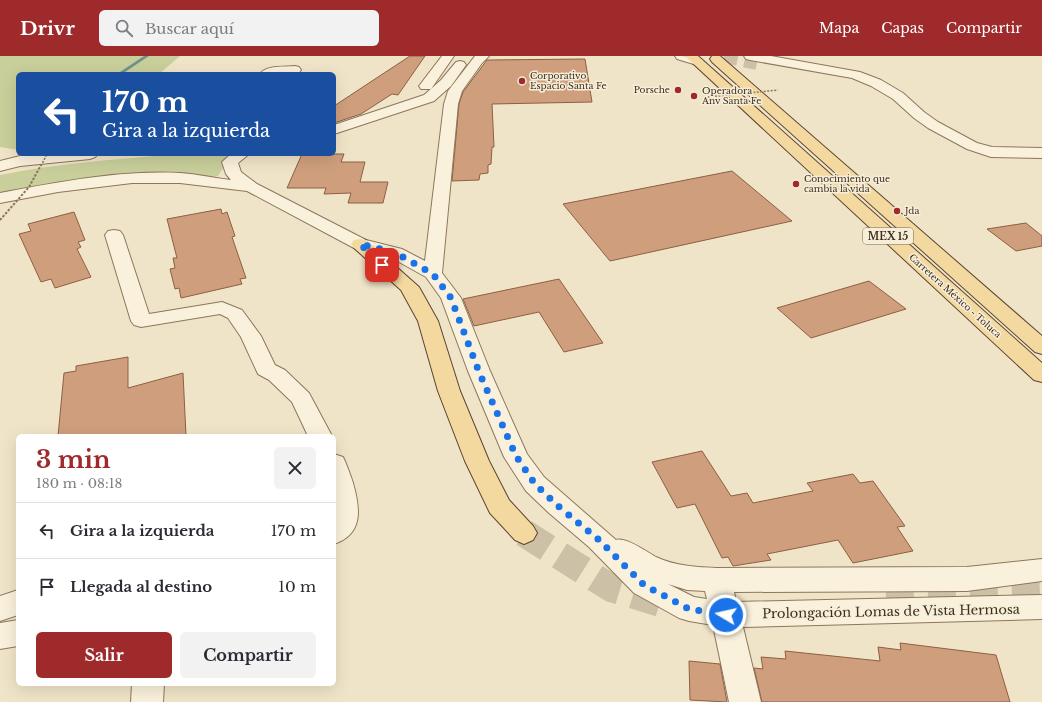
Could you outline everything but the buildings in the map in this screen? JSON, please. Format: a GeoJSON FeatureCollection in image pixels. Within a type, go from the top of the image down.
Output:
{"type":"FeatureCollection","features":[{"type":"Feature","properties":{"kind":"main road","name":"Carretera México - Toluca"},"geometry":{"type":"LineString","coordinates":[[695,57],[1042,347]]}},
{"type":"Feature","properties":{"kind":"main road","name":"Carretera México - Toluca"},"geometry":{"type":"LineString","coordinates":[[695,57],[1042,375]]}},
{"type":"Feature","properties":{"kind":"main road"},"geometry":{"type":"LineString","coordinates":[[360,244],[409,287],[428,321],[449,391],[477,461],[499,506],[524,533]]}},
{"type":"Feature","properties":{"kind":"street"},"geometry":{"type":"LineString","coordinates":[[404,107],[424,89],[448,56]]}},
{"type":"Feature","properties":{"kind":"street"},"geometry":{"type":"LineString","coordinates":[[336,129],[429,98],[446,83],[469,56]]}},
{"type":"Feature","properties":{"kind":"street"},"geometry":{"type":"LineString","coordinates":[[433,274],[451,104],[455,91],[478,60],[483,56]]}},
{"type":"Feature","properties":{"kind":"street"},"geometry":{"type":"LineString","coordinates":[[753,60],[786,56]]}},
{"type":"Feature","properties":{"kind":"street"},"geometry":{"type":"LineString","coordinates":[[770,59],[855,75],[876,83],[898,96],[919,115]]}},
{"type":"Feature","properties":{"kind":"street"},"geometry":{"type":"LineString","coordinates":[[753,60],[858,84],[877,92],[919,115],[958,140],[972,146],[991,152],[1042,153]]}},
{"type":"Feature","properties":{"kind":"street"},"geometry":{"type":"LineString","coordinates":[[269,72],[295,70],[293,72]]}},
{"type":"Feature","properties":{"kind":"street"},"geometry":{"type":"LineString","coordinates":[[0,155],[20,161]]}},
{"type":"Feature","properties":{"kind":"street"},"geometry":{"type":"LineString","coordinates":[[0,166],[20,161],[70,156]]}},
{"type":"Feature","properties":{"kind":"street"},"geometry":{"type":"LineString","coordinates":[[238,156],[230,162],[234,174],[251,187]]}},
{"type":"Feature","properties":{"kind":"street"},"geometry":{"type":"LineString","coordinates":[[19,195],[8,191],[2,186],[0,180],[5,173],[20,161]]}},
{"type":"Feature","properties":{"kind":"street","name":"Prolongación Lomas de Vista Hermosa"},"geometry":{"type":"LineString","coordinates":[[0,198],[58,187],[132,178],[180,178],[251,187],[360,244],[396,253],[433,274],[451,298],[479,372],[516,456],[535,484],[558,506],[598,539],[644,585],[689,609],[726,615],[1042,607]]}},
{"type":"Feature","properties":{"kind":"street"},"geometry":{"type":"LineString","coordinates":[[0,209],[58,187]]}},
{"type":"Feature","properties":{"kind":"street"},"geometry":{"type":"LineString","coordinates":[[114,235],[141,321],[222,308],[235,314],[251,336],[266,369],[277,375],[301,398],[319,434]]}},
{"type":"Feature","properties":{"kind":"street"},"geometry":{"type":"LineString","coordinates":[[336,470],[346,503],[344,523],[336,530]]}},
{"type":"Feature","properties":{"kind":"street","name":"Prolongación Lomas de Vista Hermosa"},"geometry":{"type":"LineString","coordinates":[[598,539],[650,567],[687,578],[718,580],[966,579],[1042,570]]}},
{"type":"Feature","properties":{"kind":"street"},"geometry":{"type":"LineString","coordinates":[[718,580],[744,702]]}},
{"type":"Feature","properties":{"kind":"street"},"geometry":{"type":"LineString","coordinates":[[0,609],[16,603]]}},
{"type":"Feature","properties":{"kind":"street"},"geometry":{"type":"LineString","coordinates":[[0,636],[16,633]]}},
{"type":"Feature","properties":{"kind":"street"},"geometry":{"type":"LineString","coordinates":[[148,686],[148,702]]}},
{"type":"Feature","properties":{"kind":"path"},"geometry":{"type":"LineString","coordinates":[[708,97],[778,90]]}},
{"type":"Feature","properties":{"kind":"path"},"geometry":{"type":"LineString","coordinates":[[0,220],[29,187],[46,156]]}},
{"type":"Feature","properties":{"kind":"green space"},"geometry":{"type":"Polygon","coordinates":[[[0,56],[180,56],[161,72],[16,72],[16,150],[0,147],[0,56]]]}},
{"type":"Feature","properties":{"kind":"green space"},"geometry":{"type":"Polygon","coordinates":[[[154,156],[231,156],[218,176],[46,185],[0,194],[0,175],[65,165],[154,156]]]}},
{"type":"Feature","properties":{"kind":"waterway"},"geometry":{"type":"LineString","coordinates":[[122,72],[147,56]]}},
{"type":"Feature","properties":{"kind":"tunnel"},"geometry":{"type":"LineString","coordinates":[[724,56],[757,63]]}},
{"type":"Feature","properties":{"kind":"tunnel"},"geometry":{"type":"LineString","coordinates":[[524,533],[611,588],[670,606]]}},
{"type":"Feature","properties":{"kind":"tunnel"},"geometry":{"type":"LineString","coordinates":[[886,599],[1042,593]]}},
{"type":"Feature","properties":{"kind":"place","name":"Corporativo Espacio Santa Fe"},"geometry":{"type":"Point","coordinates":[522,81]}},
{"type":"Feature","properties":{"kind":"place","name":"Porsche"},"geometry":{"type":"Point","coordinates":[678,90]}},
{"type":"Feature","properties":{"kind":"place","name":"Operadora Anv Santa Fe"},"geometry":{"type":"Point","coordinates":[694,96]}},
{"type":"Feature","properties":{"kind":"place","name":"Conocimiento que cambia la vida"},"geometry":{"type":"Point","coordinates":[796,184]}},
{"type":"Feature","properties":{"kind":"place","name":"Jda"},"geometry":{"type":"Point","coordinates":[897,211]}},
{"type":"Feature","properties":{"kind":"route"},"geometry":{"type":"LineString","coordinates":[[382,265],[360,244],[396,253],[433,274],[451,298],[479,372],[516,456],[535,484],[558,506],[598,539],[644,585],[689,609],[726,615]]}}]}
